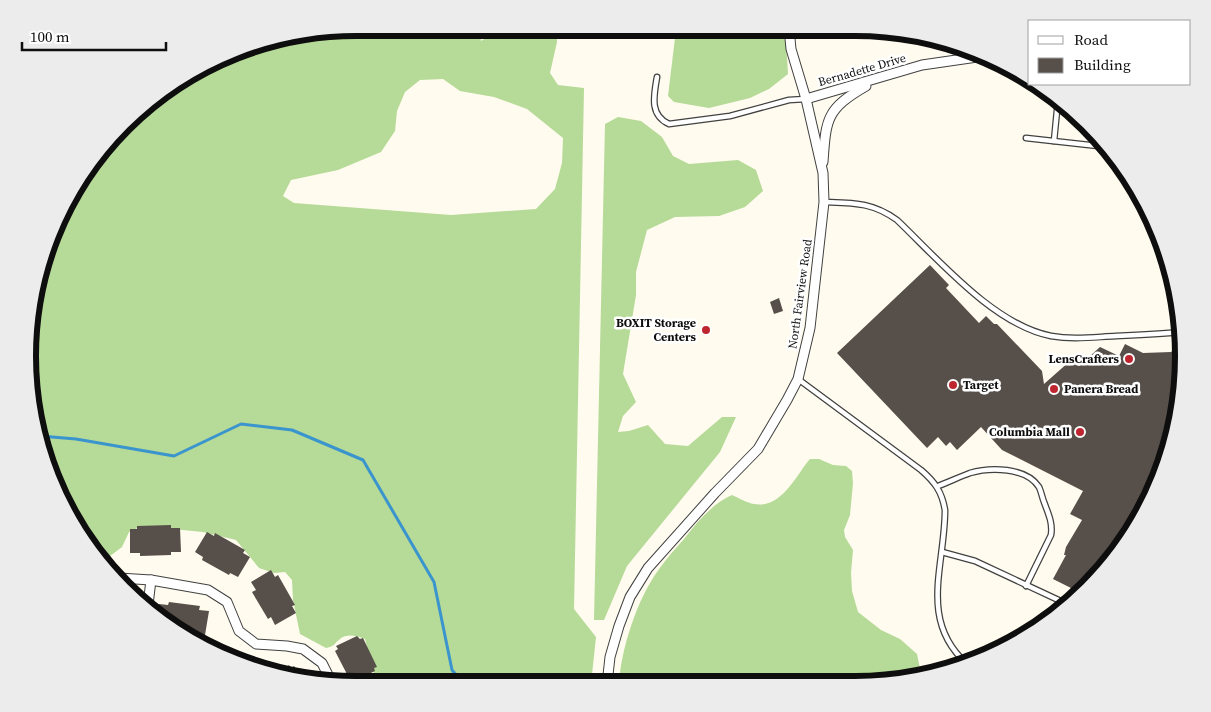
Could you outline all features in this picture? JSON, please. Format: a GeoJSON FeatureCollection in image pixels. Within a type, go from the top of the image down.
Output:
{"type":"FeatureCollection","features":[{"type":"Feature","properties":{"kind":"street","name":"North Fairview Road"},"geometry":{"type":"LineString","coordinates":[[608,676],[610,657],[619,626],[630,597],[648,568],[715,493],[758,449],[798,379],[810,328],[824,202],[823,173],[806,99],[791,49],[790,36]]}},
{"type":"Feature","properties":{"kind":"street","name":"Bernadette Drive"},"geometry":{"type":"LineString","coordinates":[[806,99],[922,65],[970,58]]}},
{"type":"Feature","properties":{"kind":"street"},"geometry":{"type":"LineString","coordinates":[[823,173],[825,132],[836,107],[850,95],[878,79]]}},
{"type":"Feature","properties":{"kind":"street"},"geometry":{"type":"LineString","coordinates":[[127,578],[151,580],[208,590],[227,602],[239,631],[256,644],[287,646],[303,650],[322,663],[328,674]]}},
{"type":"Feature","properties":{"kind":"street"},"geometry":{"type":"LineString","coordinates":[[149,599],[151,580]]}},
{"type":"Feature","properties":{"kind":"lane"},"geometry":{"type":"LineString","coordinates":[[657,77],[655,109],[661,120],[669,124],[730,116],[789,100],[806,99]]}},
{"type":"Feature","properties":{"kind":"lane"},"geometry":{"type":"LineString","coordinates":[[1054,141],[1057,108]]}},
{"type":"Feature","properties":{"kind":"lane"},"geometry":{"type":"LineString","coordinates":[[1026,138],[1096,147]]}},
{"type":"Feature","properties":{"kind":"lane"},"geometry":{"type":"LineString","coordinates":[[824,202],[865,204],[887,212],[961,282],[1006,318],[1027,329],[1050,336],[1073,338],[1174,332]]}},
{"type":"Feature","properties":{"kind":"lane"},"geometry":{"type":"LineString","coordinates":[[798,379],[921,470],[938,486],[943,497],[945,510],[937,599],[939,620],[950,646],[960,658]]}},
{"type":"Feature","properties":{"kind":"lane"},"geometry":{"type":"LineString","coordinates":[[938,486],[972,472],[996,470],[1020,474],[1031,479],[1039,487],[1052,527],[1051,535],[1026,586]]}},
{"type":"Feature","properties":{"kind":"lane"},"geometry":{"type":"LineString","coordinates":[[942,552],[975,562],[1060,601]]}},
{"type":"Feature","properties":{"kind":"green space"},"geometry":{"type":"Polygon","coordinates":[[[356,36],[480,36],[481,41],[489,36],[557,36],[550,73],[558,85],[584,88],[574,609],[596,637],[592,676],[375,676],[365,639],[346,636],[333,646],[326,648],[300,634],[293,600],[292,580],[285,572],[274,573],[259,568],[236,540],[203,532],[142,526],[129,532],[122,547],[108,558],[90,534],[69,497],[47,439],[42,418],[37,377],[36,356],[39,314],[42,294],[53,253],[79,196],[102,161],[130,130],[161,102],[178,90],[215,69],[273,47],[314,39],[356,36]],[[443,79],[420,80],[405,92],[397,111],[395,131],[381,152],[338,170],[291,180],[283,196],[294,203],[451,215],[536,209],[555,189],[562,163],[563,138],[527,109],[494,97],[460,91],[443,79]]]}},
{"type":"Feature","properties":{"kind":"green space"},"geometry":{"type":"Polygon","coordinates":[[[676,36],[783,36],[786,43],[788,74],[769,89],[750,98],[709,108],[674,102],[668,96],[676,36]]]}},
{"type":"Feature","properties":{"kind":"green space"},"geometry":{"type":"Polygon","coordinates":[[[618,117],[641,121],[662,137],[673,156],[689,164],[738,160],[756,170],[763,191],[745,207],[719,216],[675,217],[647,230],[636,272],[636,295],[623,374],[636,402],[623,416],[618,432],[629,431],[648,425],[665,444],[688,446],[722,417],[736,417],[720,452],[627,566],[604,620],[594,620],[605,124],[618,117]]]}},
{"type":"Feature","properties":{"kind":"green space"},"geometry":{"type":"Polygon","coordinates":[[[810,459],[819,459],[833,465],[846,466],[852,471],[853,483],[850,515],[844,530],[845,537],[853,550],[852,591],[858,612],[881,630],[900,639],[917,654],[920,669],[855,676],[620,676],[631,625],[643,596],[660,568],[694,526],[711,508],[732,495],[746,502],[764,504],[773,501],[787,489],[810,459]]]}},
{"type":"Feature","properties":{"kind":"building","name":"Columbia Mall"},"geometry":{"type":"Polygon","coordinates":[[[930,265],[949,285],[946,288],[979,323],[986,316],[994,324],[997,324],[1042,371],[1044,384],[1070,361],[1079,366],[1100,347],[1119,356],[1125,344],[1143,353],[1171,352],[1175,349],[1174,377],[1169,418],[1158,459],[1132,516],[1109,551],[1073,589],[1053,579],[1066,555],[1064,555],[1066,547],[1082,520],[1070,514],[1083,491],[1002,450],[981,427],[957,450],[950,442],[946,446],[938,437],[927,448],[837,353],[930,265]]]}},
{"type":"Feature","properties":{"kind":"building"},"geometry":{"type":"Polygon","coordinates":[[[779,298],[783,311],[774,314],[770,302],[779,298]]]}},
{"type":"Feature","properties":{"kind":"building"},"geometry":{"type":"Polygon","coordinates":[[[171,525],[171,528],[180,528],[181,552],[171,552],[171,555],[140,556],[140,553],[130,553],[130,529],[137,529],[137,526],[171,525]]]}},
{"type":"Feature","properties":{"kind":"building"},"geometry":{"type":"Polygon","coordinates":[[[207,532],[214,536],[215,533],[245,550],[243,553],[250,557],[238,577],[230,573],[229,575],[202,560],[203,557],[195,552],[207,532]]]}},
{"type":"Feature","properties":{"kind":"building"},"geometry":{"type":"Polygon","coordinates":[[[271,570],[275,577],[278,575],[295,605],[292,606],[296,613],[275,625],[271,617],[268,619],[252,592],[256,590],[251,582],[271,570]]]}},
{"type":"Feature","properties":{"kind":"building"},"geometry":{"type":"Polygon","coordinates":[[[169,602],[200,606],[199,610],[209,611],[205,635],[196,633],[159,608],[159,604],[168,605],[169,602]]]}},
{"type":"Feature","properties":{"kind":"building"},"geometry":{"type":"Polygon","coordinates":[[[357,636],[360,639],[363,638],[377,667],[374,668],[375,671],[364,676],[348,676],[335,651],[338,649],[336,646],[357,636]]]}},
{"type":"Feature","properties":{"kind":"building"},"geometry":{"type":"Polygon","coordinates":[[[289,665],[291,668],[294,666],[297,671],[294,670],[285,668],[289,665]]]}},
{"type":"Feature","properties":{"kind":"waterway"},"geometry":{"type":"LineString","coordinates":[[46,437],[76,439],[174,456],[241,424],[292,430],[363,460],[434,582],[452,670],[457,676]]}},
{"type":"Feature","properties":{"kind":"place","name":"BOXIT Storage Centers"},"geometry":{"type":"Point","coordinates":[706,330]}},
{"type":"Feature","properties":{"kind":"place","name":"LensCrafters"},"geometry":{"type":"Point","coordinates":[1129,359]}},
{"type":"Feature","properties":{"kind":"place","name":"Target"},"geometry":{"type":"Point","coordinates":[953,385]}},
{"type":"Feature","properties":{"kind":"place","name":"Panera Bread"},"geometry":{"type":"Point","coordinates":[1054,389]}},
{"type":"Feature","properties":{"kind":"place","name":"Columbia Mall"},"geometry":{"type":"Point","coordinates":[1080,432]}}]}
